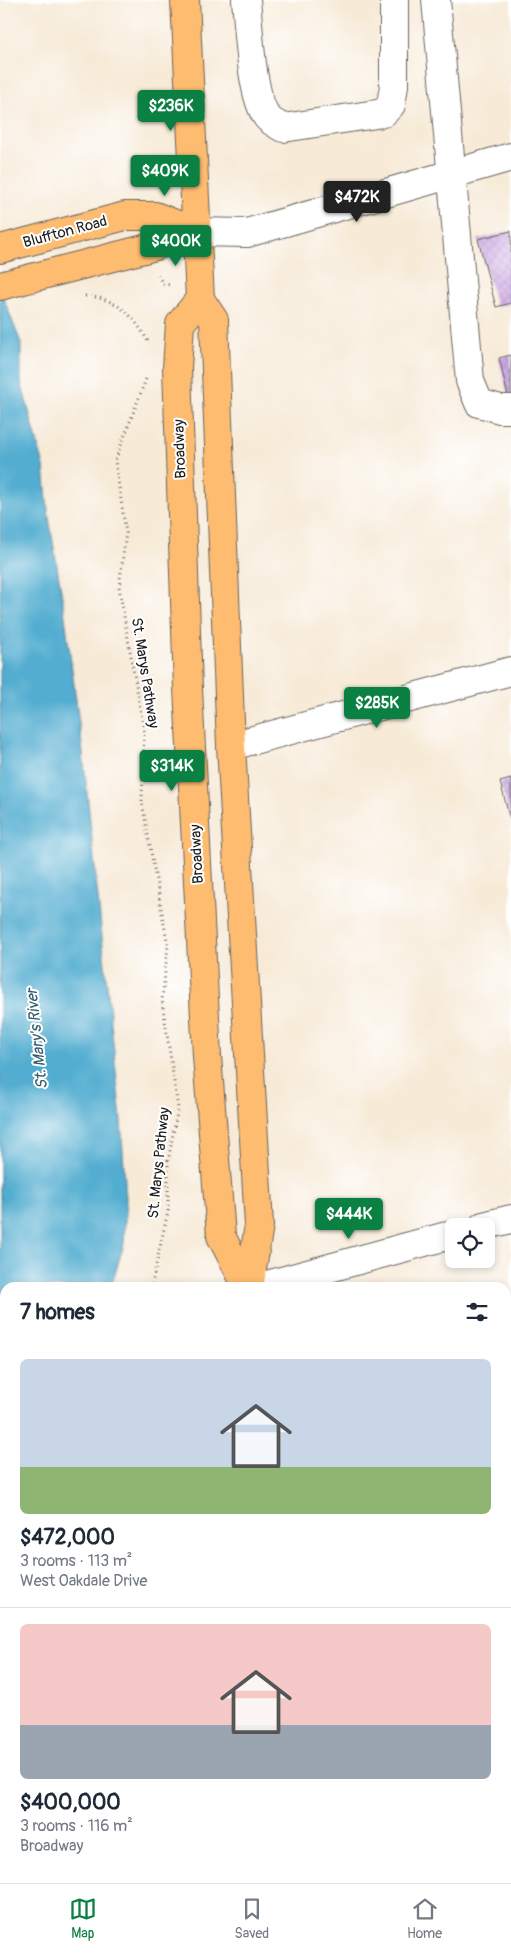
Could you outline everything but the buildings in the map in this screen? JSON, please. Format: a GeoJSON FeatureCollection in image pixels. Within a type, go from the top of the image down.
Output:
{"type":"FeatureCollection","features":[{"type":"Feature","properties":{"kind":"main road","name":"Broadway"},"geometry":{"type":"LineString","coordinates":[[185,0],[194,158],[195,232],[200,299],[214,320],[231,746],[258,1225],[249,1282]]}},
{"type":"Feature","properties":{"kind":"main road","name":"Bluffton Road"},"geometry":{"type":"LineString","coordinates":[[0,249],[125,216],[155,216],[195,232]]}},
{"type":"Feature","properties":{"kind":"main road"},"geometry":{"type":"LineString","coordinates":[[0,286],[156,246],[195,232]]}},
{"type":"Feature","properties":{"kind":"main road","name":"Broadway"},"geometry":{"type":"LineString","coordinates":[[200,299],[180,324],[176,368],[188,689],[207,1056],[221,1236],[245,1282]]}},
{"type":"Feature","properties":{"kind":"street"},"geometry":{"type":"LineString","coordinates":[[246,0],[255,81],[262,108],[268,119],[283,128],[383,113],[391,104],[394,86],[394,0]]}},
{"type":"Feature","properties":{"kind":"street"},"geometry":{"type":"LineString","coordinates":[[436,0],[470,380],[479,403],[500,409],[511,409]]}},
{"type":"Feature","properties":{"kind":"street"},"geometry":{"type":"LineString","coordinates":[[195,232],[247,233],[511,157]]}},
{"type":"Feature","properties":{"kind":"street"},"geometry":{"type":"LineString","coordinates":[[231,746],[511,670]]}},
{"type":"Feature","properties":{"kind":"street"},"geometry":{"type":"LineString","coordinates":[[495,1223],[511,1219]]}},
{"type":"Feature","properties":{"kind":"street"},"geometry":{"type":"LineString","coordinates":[[278,1282],[445,1236]]}},
{"type":"Feature","properties":{"kind":"path"},"geometry":{"type":"LineString","coordinates":[[154,170],[168,165]]}},
{"type":"Feature","properties":{"kind":"path"},"geometry":{"type":"LineString","coordinates":[[149,166],[154,170]]}},
{"type":"Feature","properties":{"kind":"path"},"geometry":{"type":"LineString","coordinates":[[153,183],[154,170]]}},
{"type":"Feature","properties":{"kind":"path"},"geometry":{"type":"LineString","coordinates":[[79,296],[98,297],[120,306],[138,323],[150,344]]}},
{"type":"Feature","properties":{"kind":"path","name":"St. Marys Pathway"},"geometry":{"type":"LineString","coordinates":[[146,378],[115,461],[126,533],[119,587],[144,731],[142,802],[168,946],[162,1000],[178,1108],[168,1161],[168,1212],[152,1282]]}},
{"type":"Feature","properties":{"kind":"water","name":"St. Mary's River"},"geometry":{"type":"Polygon","coordinates":[[[0,289],[21,343],[21,382],[44,466],[48,511],[64,609],[83,753],[121,1119],[126,1198],[124,1244],[113,1282],[0,1282],[0,289]]]}}]}
